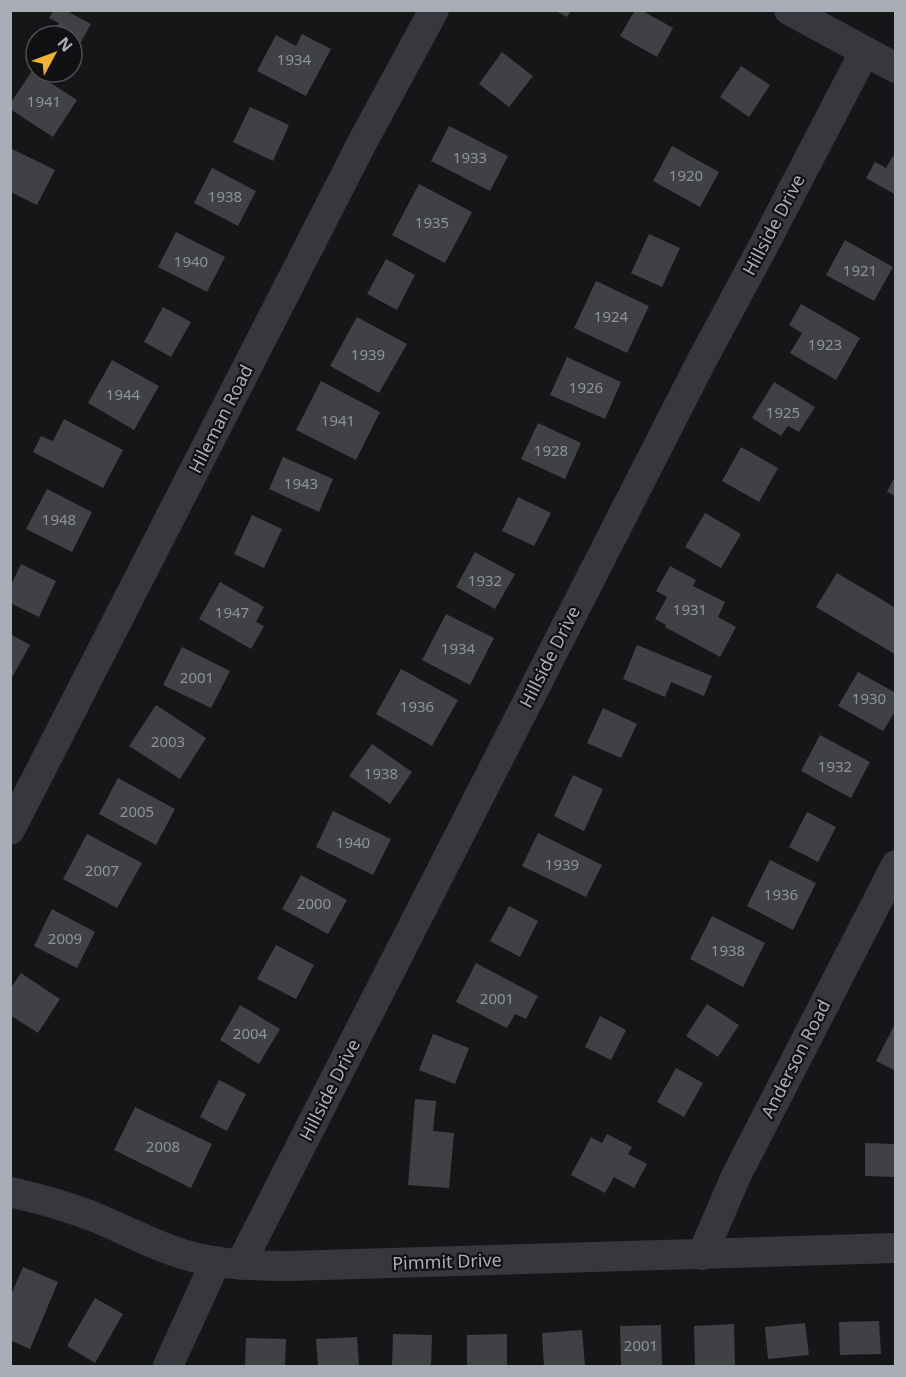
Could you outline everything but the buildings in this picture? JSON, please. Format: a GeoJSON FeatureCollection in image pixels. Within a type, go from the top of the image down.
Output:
{"type":"FeatureCollection","features":[{"type":"Feature","properties":{"kind":"street","name":"Hileman Road"},"geometry":{"type":"LineString","coordinates":[[10,830],[364,139],[434,10]]}},
{"type":"Feature","properties":{"kind":"street"},"geometry":{"type":"LineString","coordinates":[[789,10],[896,68]]}},
{"type":"Feature","properties":{"kind":"street","name":"Hillside Drive"},"geometry":{"type":"LineString","coordinates":[[168,1366],[228,1263],[865,51]]}},
{"type":"Feature","properties":{"kind":"street","name":"Anderson Road"},"geometry":{"type":"LineString","coordinates":[[702,1255],[736,1176],[896,865]]}},
{"type":"Feature","properties":{"kind":"street","name":"Pimmit Drive"},"geometry":{"type":"LineString","coordinates":[[10,1192],[49,1201],[96,1218],[160,1246],[200,1259],[228,1263],[288,1266],[896,1248]]}}]}
